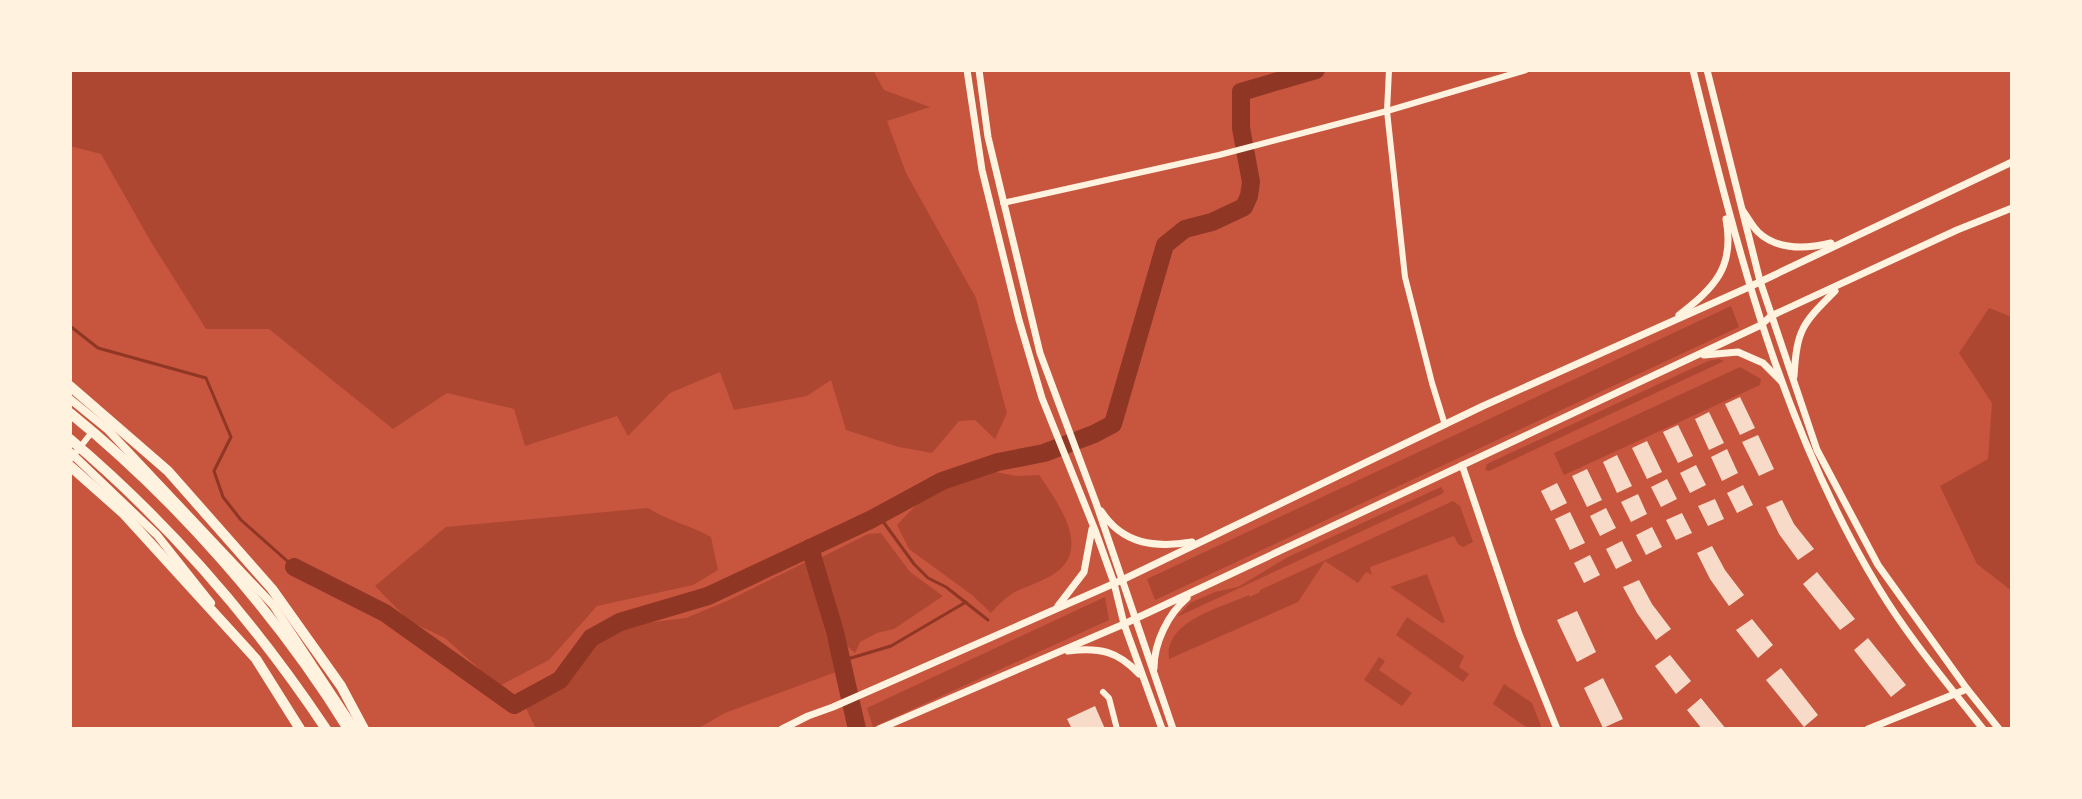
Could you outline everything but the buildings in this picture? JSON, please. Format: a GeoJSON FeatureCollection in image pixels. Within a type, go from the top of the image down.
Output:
{"type":"FeatureCollection","features":[{"type":"Feature","properties":{"kind":"highway"},"geometry":{"type":"LineString","coordinates":[[70,386],[168,471],[272,589],[341,686],[364,729]]}},
{"type":"Feature","properties":{"kind":"highway"},"geometry":{"type":"LineString","coordinates":[[70,413],[157,493],[266,612],[348,729]]}},
{"type":"Feature","properties":{"kind":"highway"},"geometry":{"type":"LineString","coordinates":[[70,439],[215,580],[284,666],[326,729]]}},
{"type":"Feature","properties":{"kind":"highway"},"geometry":{"type":"LineString","coordinates":[[71,459],[256,659],[300,729]]}},
{"type":"Feature","properties":{"kind":"main road"},"geometry":{"type":"LineString","coordinates":[[70,399],[100,423],[273,605],[355,729]]}},
{"type":"Feature","properties":{"kind":"main road"},"geometry":{"type":"LineString","coordinates":[[71,459],[157,535],[256,659]]}},
{"type":"Feature","properties":{"kind":"street"},"geometry":{"type":"LineString","coordinates":[[967,70],[982,170],[1042,398],[1134,619],[1173,729]]}},
{"type":"Feature","properties":{"kind":"street"},"geometry":{"type":"LineString","coordinates":[[979,70],[988,137],[1040,353],[1096,503],[1118,582],[1124,624],[1162,729]]}},
{"type":"Feature","properties":{"kind":"street"},"geometry":{"type":"LineString","coordinates":[[1389,70],[1387,111],[1405,277],[1445,425]]}},
{"type":"Feature","properties":{"kind":"street"},"geometry":{"type":"LineString","coordinates":[[1003,203],[1219,155],[1387,111],[1526,70]]}},
{"type":"Feature","properties":{"kind":"street"},"geometry":{"type":"LineString","coordinates":[[1693,70],[1749,287],[1809,455],[1880,590],[1983,729]]}},
{"type":"Feature","properties":{"kind":"street"},"geometry":{"type":"LineString","coordinates":[[1707,70],[1760,281],[1817,450],[1863,539],[1896,593],[1999,729]]}},
{"type":"Feature","properties":{"kind":"street"},"geometry":{"type":"LineString","coordinates":[[782,729],[1118,582],[1445,425],[1749,287],[2012,162]]}},
{"type":"Feature","properties":{"kind":"street"},"geometry":{"type":"LineString","coordinates":[[1669,323],[1697,302],[1722,271],[1727,259],[1730,248],[1720,194],[1721,182]]}},
{"type":"Feature","properties":{"kind":"street"},"geometry":{"type":"LineString","coordinates":[[879,729],[1124,624],[1761,325],[1771,316],[1957,230],[2012,208]]}},
{"type":"Feature","properties":{"kind":"street"},"geometry":{"type":"LineString","coordinates":[[1741,209],[1757,231],[1785,247],[1802,248],[1845,240]]}},
{"type":"Feature","properties":{"kind":"street"},"geometry":{"type":"LineString","coordinates":[[1794,383],[1799,334],[1818,306],[1839,286]]}},
{"type":"Feature","properties":{"kind":"street"},"geometry":{"type":"LineString","coordinates":[[1694,356],[1738,352],[1763,363],[1781,381]]}},
{"type":"Feature","properties":{"kind":"street"},"geometry":{"type":"LineString","coordinates":[[71,459],[100,423]]}},
{"type":"Feature","properties":{"kind":"street"},"geometry":{"type":"LineString","coordinates":[[1462,465],[1519,634],[1557,729]]}},
{"type":"Feature","properties":{"kind":"street"},"geometry":{"type":"LineString","coordinates":[[1096,503],[1116,529],[1138,542],[1162,545],[1202,541]]}},
{"type":"Feature","properties":{"kind":"street"},"geometry":{"type":"LineString","coordinates":[[1057,608],[1084,572],[1092,522]]}},
{"type":"Feature","properties":{"kind":"street"},"geometry":{"type":"LineString","coordinates":[[1155,678],[1156,650],[1161,636],[1173,613],[1194,591]]}},
{"type":"Feature","properties":{"kind":"street"},"geometry":{"type":"LineString","coordinates":[[1058,652],[1091,648],[1113,653],[1122,657],[1144,680]]}},
{"type":"Feature","properties":{"kind":"street"},"geometry":{"type":"LineString","coordinates":[[1868,729],[1967,689]]}},
{"type":"Feature","properties":{"kind":"street"},"geometry":{"type":"LineString","coordinates":[[1103,692],[1109,698],[1117,729]]}},
{"type":"Feature","properties":{"kind":"shaded area"},"geometry":{"type":"Polygon","coordinates":[[[70,70],[873,70],[884,90],[930,107],[887,121],[906,173],[976,298],[1007,413],[995,439],[975,420],[959,421],[932,453],[899,447],[846,430],[831,380],[807,396],[734,410],[720,372],[670,393],[628,436],[617,416],[525,446],[514,409],[447,393],[393,429],[269,329],[206,329],[151,242],[101,154],[70,146],[70,70]]]}},
{"type":"Feature","properties":{"kind":"shaded area"},"geometry":{"type":"Polygon","coordinates":[[[1731,306],[1739,327],[1155,600],[1147,579],[1731,306]]]}},
{"type":"Feature","properties":{"kind":"shaded area"},"geometry":{"type":"Polygon","coordinates":[[[1989,308],[2012,317],[2012,591],[1977,564],[1940,486],[1988,459],[1992,403],[1959,353],[1989,308]]]}},
{"type":"Feature","properties":{"kind":"shaded area"},"geometry":{"type":"Polygon","coordinates":[[[1708,361],[1724,361],[1489,471],[1485,470],[1487,464],[1708,361]]]}},
{"type":"Feature","properties":{"kind":"shaded area"},"geometry":{"type":"Polygon","coordinates":[[[1740,367],[1761,379],[1760,385],[1564,475],[1554,453],[1740,367]]]}},
{"type":"Feature","properties":{"kind":"shaded area"},"geometry":{"type":"Polygon","coordinates":[[[995,472],[1017,476],[1039,475],[1063,514],[1071,542],[1070,555],[1063,567],[1012,594],[991,613],[972,595],[909,549],[897,525],[926,495],[962,479],[995,472]]]}},
{"type":"Feature","properties":{"kind":"shaded area"},"geometry":{"type":"Polygon","coordinates":[[[1441,487],[1444,491],[1442,494],[1177,617],[1190,603],[1215,592],[1238,587],[1288,557],[1441,487]]]}},
{"type":"Feature","properties":{"kind":"shaded area"},"geometry":{"type":"Polygon","coordinates":[[[1453,501],[1460,506],[1473,542],[1463,547],[1454,536],[1370,567],[1372,575],[1366,572],[1358,583],[1325,561],[1298,602],[1169,659],[1175,635],[1196,618],[1250,597],[1260,590],[1453,501]]]}},
{"type":"Feature","properties":{"kind":"shaded area"},"geometry":{"type":"Polygon","coordinates":[[[648,508],[711,537],[718,570],[693,585],[597,606],[549,660],[501,685],[445,638],[409,621],[375,586],[446,527],[648,508]]]}},
{"type":"Feature","properties":{"kind":"shaded area"},"geometry":{"type":"Polygon","coordinates":[[[881,533],[910,572],[943,596],[894,629],[860,642],[855,653],[842,636],[818,559],[868,534],[881,533]]]}},
{"type":"Feature","properties":{"kind":"shaded area"},"geometry":{"type":"Polygon","coordinates":[[[806,562],[836,672],[725,713],[697,729],[536,729],[526,708],[563,687],[593,643],[638,624],[686,618],[806,562]]]}},
{"type":"Feature","properties":{"kind":"shaded area"},"geometry":{"type":"Polygon","coordinates":[[[1427,574],[1445,622],[1442,623],[1390,587],[1427,574]]]}},
{"type":"Feature","properties":{"kind":"shaded area"},"geometry":{"type":"Polygon","coordinates":[[[1105,597],[1109,620],[873,727],[867,708],[1105,597]]]}},
{"type":"Feature","properties":{"kind":"shaded area"},"geometry":{"type":"Polygon","coordinates":[[[1407,617],[1464,656],[1459,667],[1469,674],[1463,682],[1396,635],[1407,617]]]}},
{"type":"Feature","properties":{"kind":"shaded area"},"geometry":{"type":"Polygon","coordinates":[[[1379,657],[1385,661],[1379,670],[1412,693],[1402,706],[1364,680],[1379,657]]]}},
{"type":"Feature","properties":{"kind":"shaded area"},"geometry":{"type":"Polygon","coordinates":[[[1504,684],[1532,703],[1542,729],[1529,729],[1493,704],[1504,684]]]}},
{"type":"Feature","properties":{"kind":"waterway"},"geometry":{"type":"LineString","coordinates":[[294,567],[385,613],[514,705],[560,680],[591,638],[620,622],[708,596],[870,520],[942,481],[998,462],[1044,453],[1094,434],[1113,424],[1165,245],[1185,229],[1212,222],[1244,207],[1249,196],[1251,182],[1241,128],[1241,92],[1316,70]]}},
{"type":"Feature","properties":{"kind":"waterway"},"geometry":{"type":"LineString","coordinates":[[70,326],[98,348],[206,378],[231,437],[214,471],[223,497],[241,520],[294,567]]}},
{"type":"Feature","properties":{"kind":"waterway"},"geometry":{"type":"LineString","coordinates":[[879,516],[928,578],[946,587],[988,620]]}},
{"type":"Feature","properties":{"kind":"waterway"},"geometry":{"type":"LineString","coordinates":[[810,548],[835,632],[857,729]]}},
{"type":"Feature","properties":{"kind":"waterway"},"geometry":{"type":"LineString","coordinates":[[841,661],[891,646],[966,602]]}}]}
